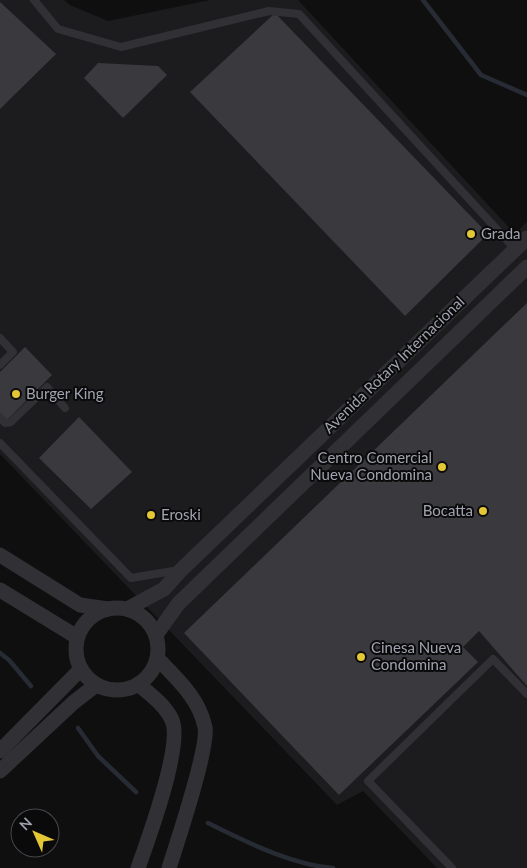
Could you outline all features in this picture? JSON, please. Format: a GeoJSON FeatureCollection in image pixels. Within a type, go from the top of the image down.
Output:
{"type":"FeatureCollection","features":[{"type":"Feature","properties":{"kind":"street","name":"Avenida Rotary Internacional"},"geometry":{"type":"LineString","coordinates":[[127,609],[164,589],[181,570],[527,238]]}},
{"type":"Feature","properties":{"kind":"street","name":"Avenida Rotary Internacional"},"geometry":{"type":"LineString","coordinates":[[156,635],[178,604],[527,267]]}},
{"type":"Feature","properties":{"kind":"street"},"geometry":{"type":"LineString","coordinates":[[286,500],[304,470],[299,457]]}},
{"type":"Feature","properties":{"kind":"street"},"geometry":{"type":"LineString","coordinates":[[0,555],[80,605],[108,609],[127,609],[145,618],[156,635],[158,659],[148,677],[138,684],[120,691],[96,685],[80,670],[75,649],[77,637],[84,624],[98,612],[108,609]]}},
{"type":"Feature","properties":{"kind":"street"},"geometry":{"type":"LineString","coordinates":[[0,590],[77,637]]}},
{"type":"Feature","properties":{"kind":"street"},"geometry":{"type":"LineString","coordinates":[[158,659],[188,690],[199,708],[206,729],[200,758],[169,868]]}},
{"type":"Feature","properties":{"kind":"street"},"geometry":{"type":"LineString","coordinates":[[0,751],[80,670]]}},
{"type":"Feature","properties":{"kind":"street"},"geometry":{"type":"LineString","coordinates":[[138,684],[166,708],[173,722],[175,743],[138,868]]}},
{"type":"Feature","properties":{"kind":"street"},"geometry":{"type":"LineString","coordinates":[[0,771],[74,702],[96,685]]}},
{"type":"Feature","properties":{"kind":"lane"},"geometry":{"type":"LineString","coordinates":[[34,0],[58,29],[121,47],[269,11],[299,14],[515,249]]}},
{"type":"Feature","properties":{"kind":"lane"},"geometry":{"type":"LineString","coordinates":[[0,338],[13,352],[0,365]]}},
{"type":"Feature","properties":{"kind":"lane"},"geometry":{"type":"LineString","coordinates":[[0,418],[5,423],[11,422],[47,387],[66,408]]}},
{"type":"Feature","properties":{"kind":"lane"},"geometry":{"type":"LineString","coordinates":[[0,443],[131,578],[181,570]]}},
{"type":"Feature","properties":{"kind":"lane"},"geometry":{"type":"LineString","coordinates":[[452,868],[368,781],[493,659],[527,694]]}},
{"type":"Feature","properties":{"kind":"shaded area"},"geometry":{"type":"Polygon","coordinates":[[[0,0],[64,0],[70,5],[108,21],[210,0],[298,0],[515,234],[527,222],[527,868],[437,868],[363,791],[337,805],[0,454],[0,0]]]}},
{"type":"Feature","properties":{"kind":"building"},"geometry":{"type":"Polygon","coordinates":[[[0,2],[56,54],[0,109],[0,2]]]}},
{"type":"Feature","properties":{"kind":"building"},"geometry":{"type":"Polygon","coordinates":[[[275,13],[488,234],[405,316],[190,92],[275,13]]]}},
{"type":"Feature","properties":{"kind":"building"},"geometry":{"type":"Polygon","coordinates":[[[98,63],[158,66],[167,75],[123,118],[84,78],[98,63]]]}},
{"type":"Feature","properties":{"kind":"building","name":"Centro Comercial Nueva Condomina"},"geometry":{"type":"Polygon","coordinates":[[[527,303],[527,686],[479,631],[463,647],[478,662],[339,795],[184,633],[527,303]]]}},
{"type":"Feature","properties":{"kind":"building","name":"Burger King"},"geometry":{"type":"Polygon","coordinates":[[[25,347],[52,375],[7,420],[0,413],[0,372],[25,347]]]}},
{"type":"Feature","properties":{"kind":"building"},"geometry":{"type":"Polygon","coordinates":[[[79,417],[132,472],[91,509],[39,458],[79,417]]]}},
{"type":"Feature","properties":{"kind":"waterway"},"geometry":{"type":"LineString","coordinates":[[423,0],[481,75],[527,95]]}},
{"type":"Feature","properties":{"kind":"waterway"},"geometry":{"type":"LineString","coordinates":[[0,653],[9,660],[31,686]]}},
{"type":"Feature","properties":{"kind":"waterway"},"geometry":{"type":"LineString","coordinates":[[78,728],[98,756],[136,792]]}},
{"type":"Feature","properties":{"kind":"waterway"},"geometry":{"type":"LineString","coordinates":[[208,823],[285,857],[317,866],[333,868]]}},
{"type":"Feature","properties":{"kind":"place","name":"Grada"},"geometry":{"type":"Point","coordinates":[471,234]}},
{"type":"Feature","properties":{"kind":"place","name":"Burger King"},"geometry":{"type":"Point","coordinates":[16,394]}},
{"type":"Feature","properties":{"kind":"place","name":"Centro Comercial Nueva Condomina"},"geometry":{"type":"Point","coordinates":[442,467]}},
{"type":"Feature","properties":{"kind":"place","name":"Bocatta"},"geometry":{"type":"Point","coordinates":[483,511]}},
{"type":"Feature","properties":{"kind":"place","name":"Eroski"},"geometry":{"type":"Point","coordinates":[151,515]}},
{"type":"Feature","properties":{"kind":"place","name":"Cinesa Nueva Condomina"},"geometry":{"type":"Point","coordinates":[361,657]}}]}
